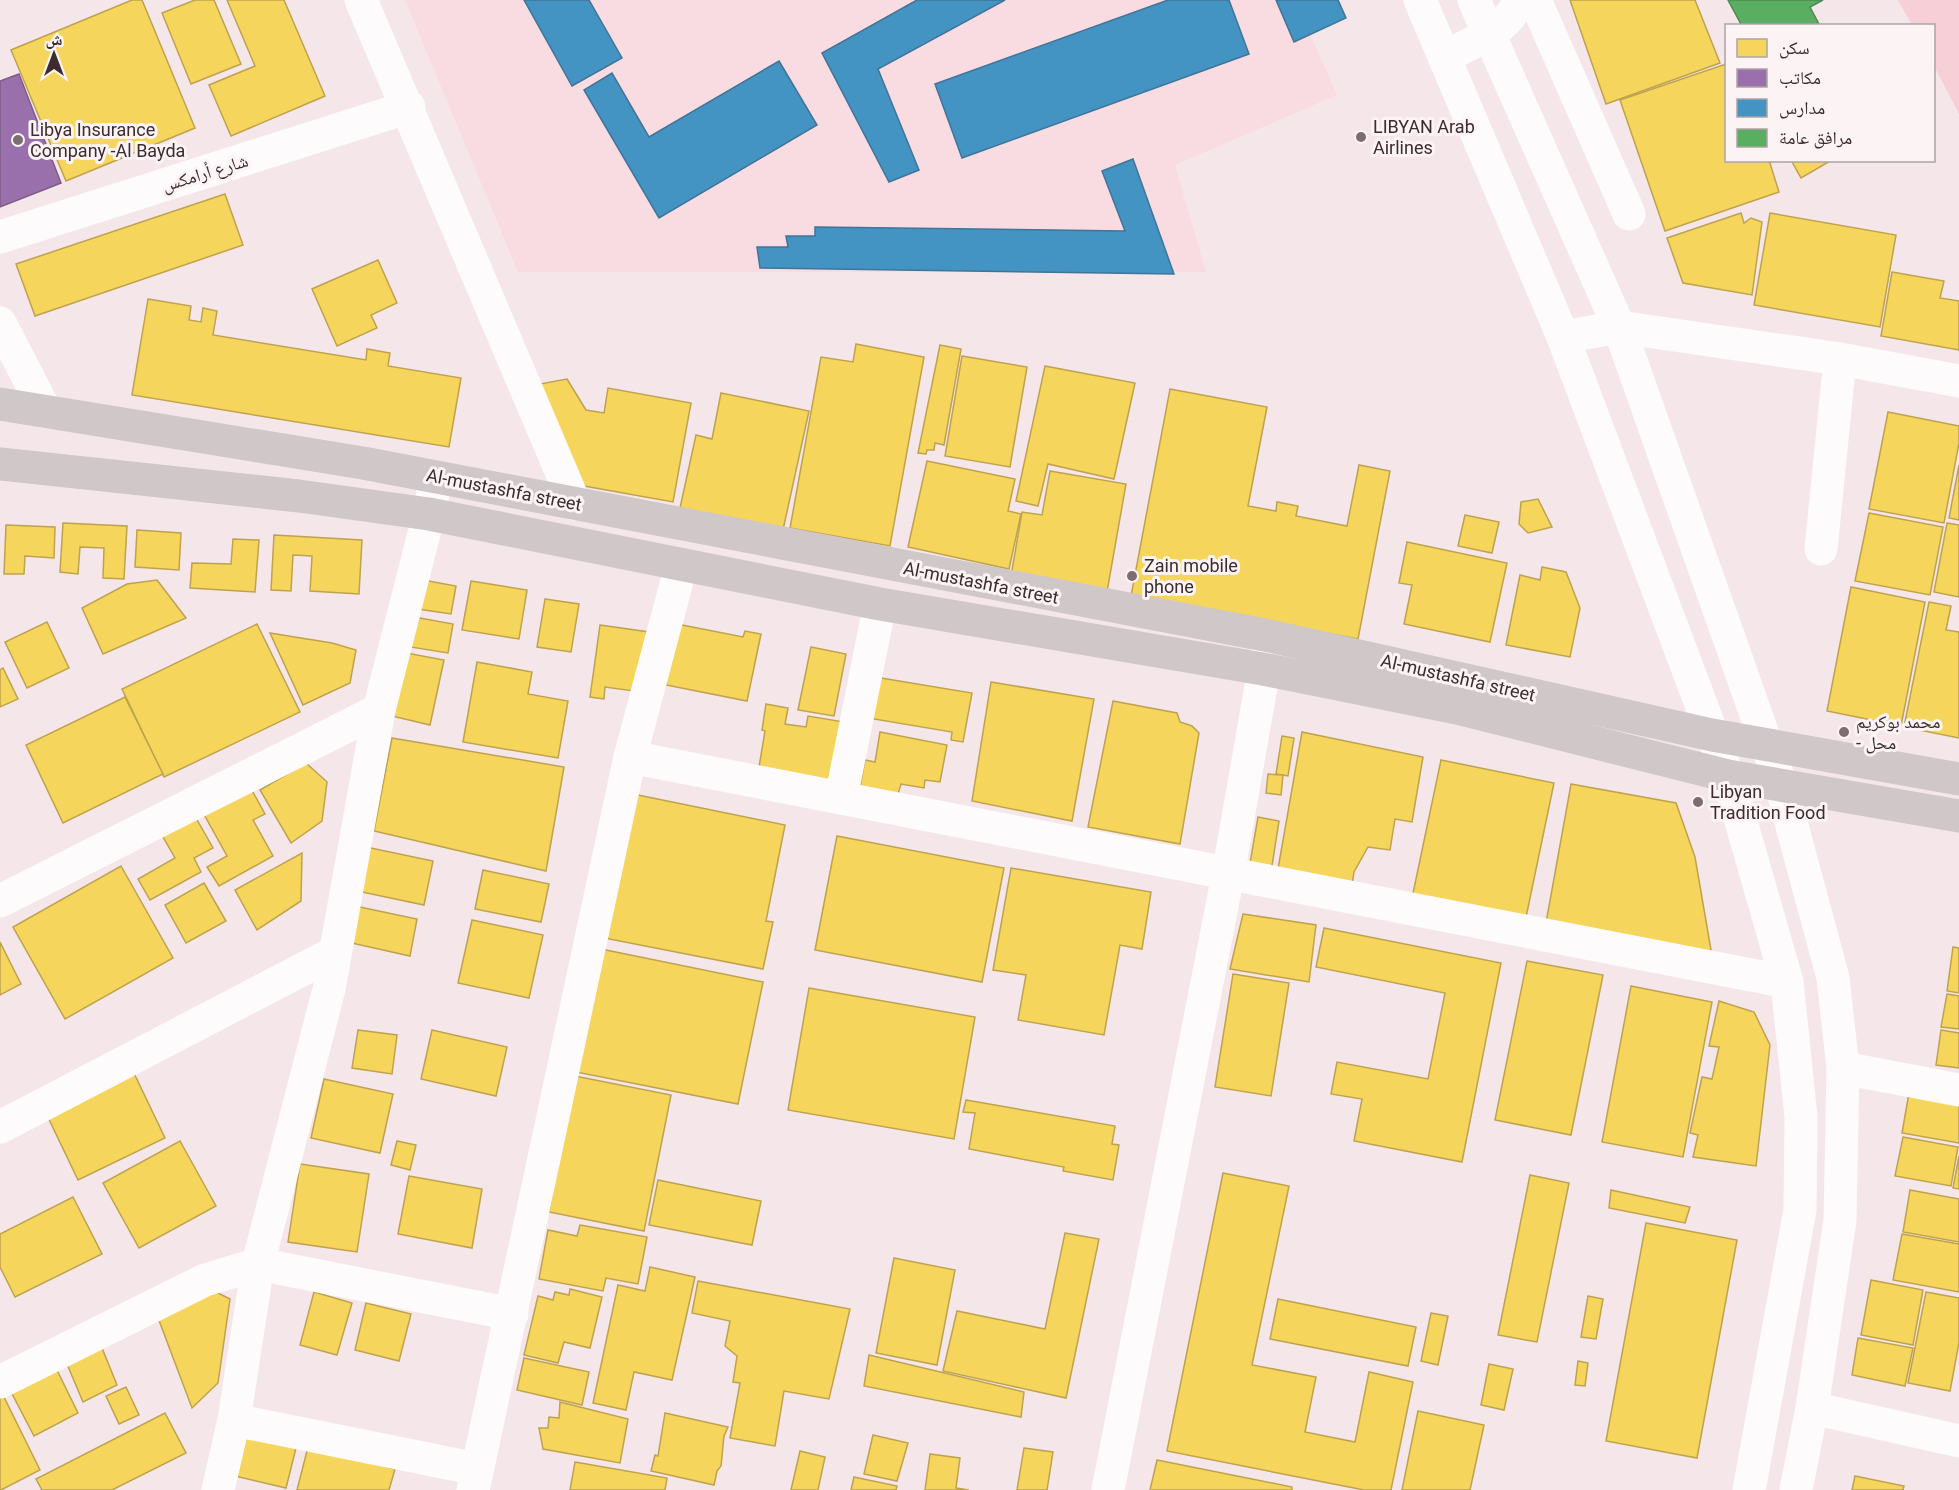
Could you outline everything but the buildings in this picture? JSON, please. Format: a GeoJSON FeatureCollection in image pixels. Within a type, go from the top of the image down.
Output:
{"type":"FeatureCollection","features":[{"type":"Feature","properties":{"kind":"main road","name":"Al-mustashfa street"},"geometry":{"type":"LineString","coordinates":[[0,404],[218,438],[436,477],[1269,636],[1712,735],[1959,779]]}},
{"type":"Feature","properties":{"kind":"main road","name":"Al-mustashfa street"},"geometry":{"type":"LineString","coordinates":[[0,464],[299,496],[429,514],[880,604],[1263,669],[1457,708],[1728,776],[1959,816]]}},
{"type":"Feature","properties":{"kind":"street"},"geometry":{"type":"LineString","coordinates":[[361,0],[409,108],[575,504]]}},
{"type":"Feature","properties":{"kind":"street"},"geometry":{"type":"LineString","coordinates":[[1420,0],[1563,337],[1728,776],[1787,981],[1801,1117],[1800,1210],[1749,1490]]}},
{"type":"Feature","properties":{"kind":"street"},"geometry":{"type":"LineString","coordinates":[[1474,0],[1619,327],[1781,785],[1833,978],[1843,1068],[1840,1220],[1812,1408],[1796,1490]]}},
{"type":"Feature","properties":{"kind":"street"},"geometry":{"type":"LineString","coordinates":[[1444,57],[1489,34],[1513,16],[1519,0]]}},
{"type":"Feature","properties":{"kind":"street"},"geometry":{"type":"LineString","coordinates":[[1534,0],[1629,214]]}},
{"type":"Feature","properties":{"kind":"street","name":"شارع أرامكس"},"geometry":{"type":"LineString","coordinates":[[0,237],[409,108]]}},
{"type":"Feature","properties":{"kind":"street"},"geometry":{"type":"LineString","coordinates":[[0,322],[46,412]]}},
{"type":"Feature","properties":{"kind":"street"},"geometry":{"type":"LineString","coordinates":[[1563,337],[1619,327],[1840,358],[1959,381]]}},
{"type":"Feature","properties":{"kind":"street"},"geometry":{"type":"LineString","coordinates":[[1821,549],[1840,358]]}},
{"type":"Feature","properties":{"kind":"street"},"geometry":{"type":"LineString","coordinates":[[218,1490],[234,1420],[258,1264],[321,1022],[379,710],[429,514],[436,477]]}},
{"type":"Feature","properties":{"kind":"street"},"geometry":{"type":"LineString","coordinates":[[234,1420],[475,1479],[630,757],[681,566]]}},
{"type":"Feature","properties":{"kind":"street"},"geometry":{"type":"LineString","coordinates":[[841,798],[880,604]]}},
{"type":"Feature","properties":{"kind":"street"},"geometry":{"type":"LineString","coordinates":[[1108,1490],[1228,875],[1269,636]]}},
{"type":"Feature","properties":{"kind":"street"},"geometry":{"type":"LineString","coordinates":[[0,901],[379,710]]}},
{"type":"Feature","properties":{"kind":"street"},"geometry":{"type":"LineString","coordinates":[[630,757],[1228,875],[1787,981]]}},
{"type":"Feature","properties":{"kind":"street"},"geometry":{"type":"LineString","coordinates":[[0,1127],[334,953]]}},
{"type":"Feature","properties":{"kind":"street"},"geometry":{"type":"LineString","coordinates":[[1843,1068],[1959,1090]]}},
{"type":"Feature","properties":{"kind":"street"},"geometry":{"type":"LineString","coordinates":[[0,1382],[205,1280],[258,1264],[512,1314]]}},
{"type":"Feature","properties":{"kind":"street"},"geometry":{"type":"LineString","coordinates":[[1812,1408],[1959,1441]]}},
{"type":"Feature","properties":{"kind":"shaded area"},"geometry":{"type":"Polygon","coordinates":[[[405,0],[1295,0],[1337,95],[1175,165],[1206,272],[518,272],[405,0]]]}},
{"type":"Feature","properties":{"kind":"shaded area"},"geometry":{"type":"Polygon","coordinates":[[[1898,0],[1959,0],[1959,114],[1935,68],[1935,24],[1911,24],[1898,0]]]}},
{"type":"Feature","properties":{"kind":"place","name":"LIBYAN Arab Airlines"},"geometry":{"type":"Point","coordinates":[1361,137]}},
{"type":"Feature","properties":{"kind":"place","name":"Libya Insurance Company -Al Bayda"},"geometry":{"type":"Point","coordinates":[18,140]}},
{"type":"Feature","properties":{"kind":"place","name":"Zain mobile phone"},"geometry":{"type":"Point","coordinates":[1132,576]}},
{"type":"Feature","properties":{"kind":"place","name":"محمد بوكريم - محل"},"geometry":{"type":"Point","coordinates":[1844,732]}},
{"type":"Feature","properties":{"kind":"place","name":"Libyan Tradition Food"},"geometry":{"type":"Point","coordinates":[1698,802]}}]}
